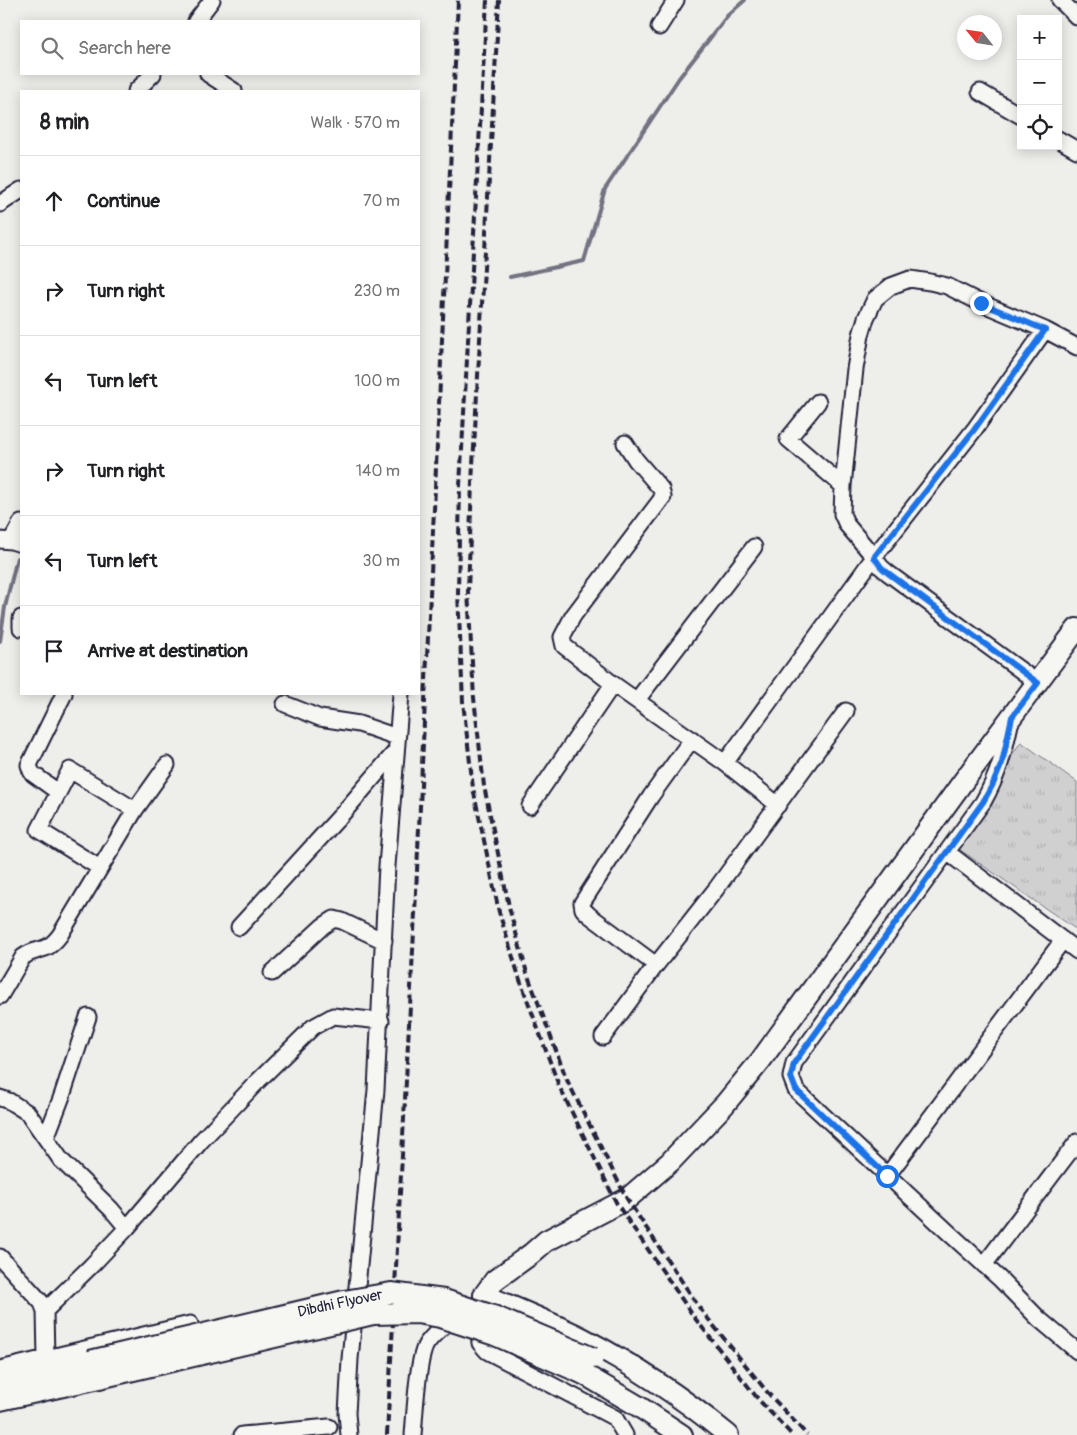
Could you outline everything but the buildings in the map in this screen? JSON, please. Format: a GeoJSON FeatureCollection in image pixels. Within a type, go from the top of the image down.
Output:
{"type":"FeatureCollection","features":[{"type":"Feature","properties":{"kind":"main road"},"geometry":{"type":"LineString","coordinates":[[728,1435],[709,1419],[658,1383],[623,1361],[581,1338],[484,1295],[495,1280],[546,1241],[627,1199],[670,1162],[725,1104],[761,1060],[956,791],[1077,629]]}},
{"type":"Feature","properties":{"kind":"main road","name":"Dibdhi Flyover"},"geometry":{"type":"LineString","coordinates":[[0,1400],[93,1370],[335,1303],[390,1293],[444,1300],[496,1317],[593,1358],[649,1390],[714,1435]]}},
{"type":"Feature","properties":{"kind":"main road","name":"Dibdhi Flyover"},"geometry":{"type":"LineString","coordinates":[[0,1383],[93,1370],[373,1314],[417,1313],[440,1317],[495,1335],[582,1373],[682,1435]]}},
{"type":"Feature","properties":{"kind":"street"},"geometry":{"type":"LineString","coordinates":[[197,20],[212,0]]}},
{"type":"Feature","properties":{"kind":"street"},"geometry":{"type":"LineString","coordinates":[[659,27],[676,0]]}},
{"type":"Feature","properties":{"kind":"street"},"geometry":{"type":"LineString","coordinates":[[1060,0],[1077,17]]}},
{"type":"Feature","properties":{"kind":"street"},"geometry":{"type":"LineString","coordinates":[[137,90],[152,75]]}},
{"type":"Feature","properties":{"kind":"street"},"geometry":{"type":"LineString","coordinates":[[210,75],[232,90]]}},
{"type":"Feature","properties":{"kind":"street"},"geometry":{"type":"LineString","coordinates":[[980,92],[1017,114]]}},
{"type":"Feature","properties":{"kind":"street"},"geometry":{"type":"LineString","coordinates":[[1062,141],[1077,150]]}},
{"type":"Feature","properties":{"kind":"street"},"geometry":{"type":"LineString","coordinates":[[0,204],[20,191]]}},
{"type":"Feature","properties":{"kind":"street"},"geometry":{"type":"LineString","coordinates":[[1038,683],[888,573],[847,525],[842,514],[843,486],[855,369],[861,334],[866,318],[876,299],[890,286],[910,279],[947,286],[981,303],[1045,330],[1077,347]]}},
{"type":"Feature","properties":{"kind":"street"},"geometry":{"type":"LineString","coordinates":[[726,762],[874,557],[974,430],[1045,330]]}},
{"type":"Feature","properties":{"kind":"street"},"geometry":{"type":"LineString","coordinates":[[818,402],[788,439],[843,486]]}},
{"type":"Feature","properties":{"kind":"street"},"geometry":{"type":"LineString","coordinates":[[625,443],[636,460],[661,489],[663,497],[595,584],[565,629],[562,641],[568,650],[613,684],[726,762],[778,805]]}},
{"type":"Feature","properties":{"kind":"street"},"geometry":{"type":"LineString","coordinates":[[11,542],[20,525]]}},
{"type":"Feature","properties":{"kind":"street"},"geometry":{"type":"LineString","coordinates":[[637,700],[754,547]]}},
{"type":"Feature","properties":{"kind":"street"},"geometry":{"type":"LineString","coordinates":[[530,806],[613,684]]}},
{"type":"Feature","properties":{"kind":"street"},"geometry":{"type":"LineString","coordinates":[[58,792],[33,774],[29,765],[64,695]]}},
{"type":"Feature","properties":{"kind":"street"},"geometry":{"type":"LineString","coordinates":[[349,1435],[350,1359],[376,1090],[381,1021],[387,866],[401,695]]}},
{"type":"Feature","properties":{"kind":"street"},"geometry":{"type":"LineString","coordinates":[[285,704],[320,718],[359,724],[396,744]]}},
{"type":"Feature","properties":{"kind":"street"},"geometry":{"type":"LineString","coordinates":[[603,1037],[656,965],[716,889],[846,711]]}},
{"type":"Feature","properties":{"kind":"street"},"geometry":{"type":"LineString","coordinates":[[1012,717],[1002,763],[983,802],[794,1063],[791,1077],[796,1090],[984,1265],[1039,1319],[1076,1349]]}},
{"type":"Feature","properties":{"kind":"street"},"geometry":{"type":"LineString","coordinates":[[656,965],[589,915],[584,909],[582,902],[646,803],[692,739]]}},
{"type":"Feature","properties":{"kind":"street"},"geometry":{"type":"LineString","coordinates":[[239,927],[343,813],[396,744]]}},
{"type":"Feature","properties":{"kind":"street"},"geometry":{"type":"LineString","coordinates":[[0,996],[5,975],[26,955],[46,949],[55,941],[135,810],[167,765]]}},
{"type":"Feature","properties":{"kind":"street"},"geometry":{"type":"LineString","coordinates":[[100,868],[39,830],[70,770],[135,810]]}},
{"type":"Feature","properties":{"kind":"street"},"geometry":{"type":"LineString","coordinates":[[946,852],[1077,951]]}},
{"type":"Feature","properties":{"kind":"street"},"geometry":{"type":"LineString","coordinates":[[272,973],[323,926],[334,919],[384,941]]}},
{"type":"Feature","properties":{"kind":"street"},"geometry":{"type":"LineString","coordinates":[[887,1176],[1063,940]]}},
{"type":"Feature","properties":{"kind":"street"},"geometry":{"type":"LineString","coordinates":[[45,1311],[127,1228],[170,1175],[201,1141],[313,1027],[333,1016],[381,1021]]}},
{"type":"Feature","properties":{"kind":"street"},"geometry":{"type":"LineString","coordinates":[[46,1138],[88,1018]]}},
{"type":"Feature","properties":{"kind":"street"},"geometry":{"type":"LineString","coordinates":[[0,1098],[9,1101],[28,1113],[61,1160],[111,1209],[127,1228]]}},
{"type":"Feature","properties":{"kind":"street"},"geometry":{"type":"LineString","coordinates":[[984,1265],[1077,1142]]}},
{"type":"Feature","properties":{"kind":"street"},"geometry":{"type":"LineString","coordinates":[[0,1258],[39,1299],[45,1311],[46,1358]]}},
{"type":"Feature","properties":{"kind":"street"},"geometry":{"type":"LineString","coordinates":[[413,1435],[420,1359],[426,1344],[439,1330],[484,1295]]}},
{"type":"Feature","properties":{"kind":"street"},"geometry":{"type":"LineString","coordinates":[[484,1295],[478,1320],[480,1343],[487,1351],[615,1418],[625,1435]]}},
{"type":"Feature","properties":{"kind":"street"},"geometry":{"type":"LineString","coordinates":[[0,1369],[190,1324]]}},
{"type":"Feature","properties":{"kind":"street"},"geometry":{"type":"LineString","coordinates":[[242,1435],[325,1431],[348,1414]]}},
{"type":"Feature","properties":{"kind":"green space"},"geometry":{"type":"Polygon","coordinates":[[[1021,742],[1077,782],[1077,930],[950,843],[1021,742]]]}},
{"type":"Feature","properties":{"kind":"waterway"},"geometry":{"type":"LineString","coordinates":[[510,277],[584,261],[605,189],[679,78],[728,15],[745,0]]}},
{"type":"Feature","properties":{"kind":"waterway"},"geometry":{"type":"LineString","coordinates":[[0,641],[5,607],[17,558]]}},
{"type":"Feature","properties":{"kind":"railway"},"geometry":{"type":"LineString","coordinates":[[387,1435],[415,913],[458,0]]}},
{"type":"Feature","properties":{"kind":"railway"},"geometry":{"type":"LineString","coordinates":[[487,0],[460,485],[458,593],[463,702],[473,788],[499,912],[520,980],[559,1086],[617,1204],[694,1317],[758,1399],[792,1435]]}},
{"type":"Feature","properties":{"kind":"railway"},"geometry":{"type":"LineString","coordinates":[[499,0],[472,483],[468,591],[474,698],[484,786],[510,911],[527,973],[567,1080],[627,1199],[701,1310],[768,1393],[807,1435]]}},
{"type":"Feature","properties":{"kind":"route"},"geometry":{"type":"LineString","coordinates":[[887,1176],[796,1090],[791,1077],[794,1063],[983,802],[1002,763],[1012,717],[1038,683],[888,573],[874,557],[974,430],[1045,330],[981,303]]}}]}
